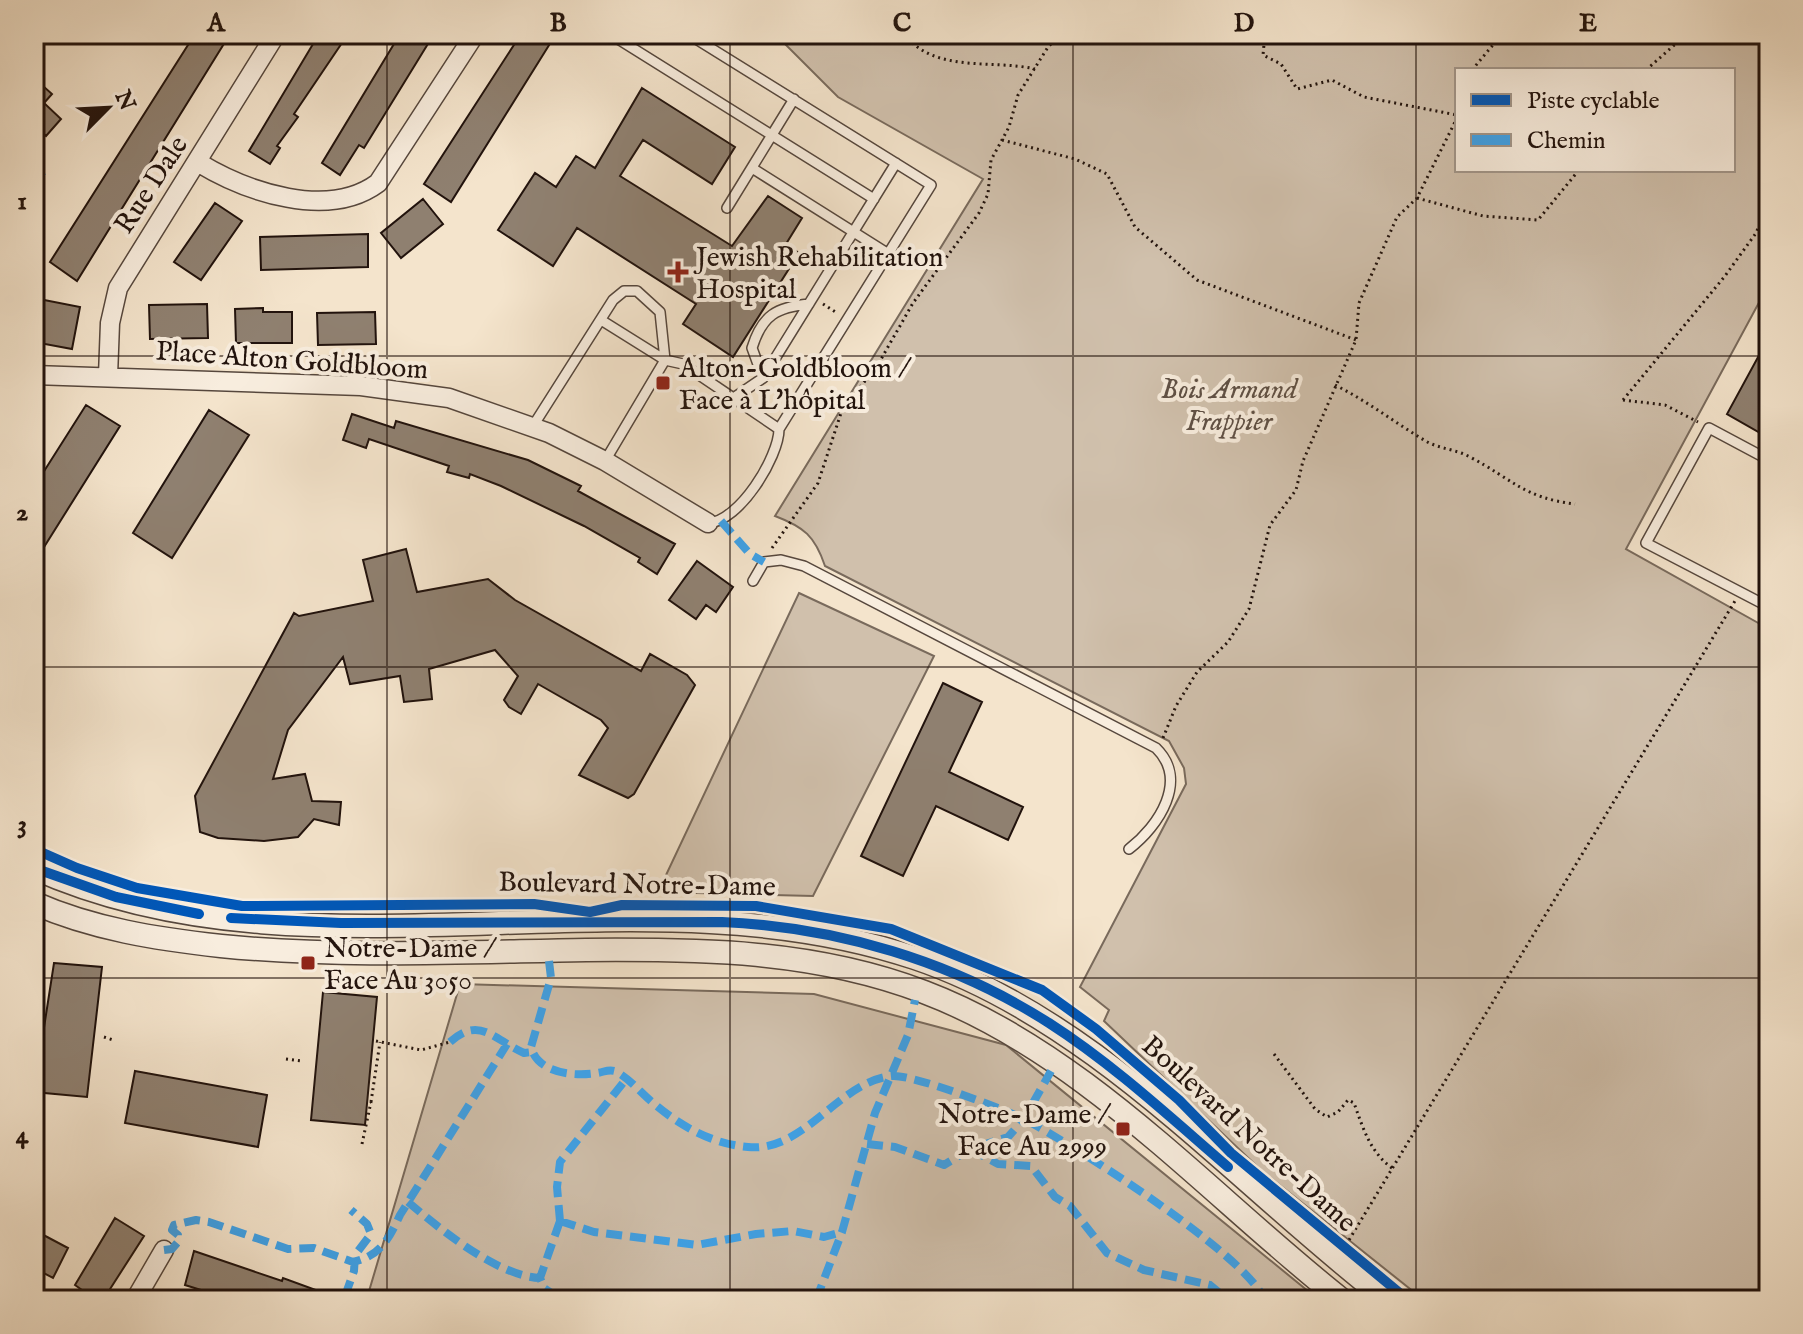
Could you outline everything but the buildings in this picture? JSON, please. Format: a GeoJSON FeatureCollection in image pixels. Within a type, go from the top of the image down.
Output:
{"type":"FeatureCollection","features":[{"type":"Feature","properties":{"kind":"street","name":"Rue Dale"},"geometry":{"type":"LineString","coordinates":[[108,376],[110,323],[118,288],[199,163],[276,34]]}},
{"type":"Feature","properties":{"kind":"street"},"geometry":{"type":"LineString","coordinates":[[199,163],[233,184],[293,199],[361,195],[378,183],[475,34]]}},
{"type":"Feature","properties":{"kind":"street","name":"Place Alton Goldbloom"},"geometry":{"type":"LineString","coordinates":[[34,375],[374,387],[449,398],[533,426],[605,461],[708,523]]}},
{"type":"Feature","properties":{"kind":"street","name":"Boulevard Notre-Dame"},"geometry":{"type":"LineString","coordinates":[[34,868],[116,897],[225,917],[341,923],[744,923],[822,933],[902,954],[986,988],[1049,1023],[1084,1047],[1388,1300]]}},
{"type":"Feature","properties":{"kind":"street"},"geometry":{"type":"LineString","coordinates":[[34,903],[112,929],[252,949],[339,952],[706,950],[816,961],[875,976],[927,993],[985,1020],[1056,1063],[1342,1300]]}},
{"type":"Feature","properties":{"kind":"street"},"geometry":{"type":"LineString","coordinates":[[142,1298],[164,1250]]}},
{"type":"Feature","properties":{"kind":"lane"},"geometry":{"type":"LineString","coordinates":[[610,34],[874,199]]}},
{"type":"Feature","properties":{"kind":"lane"},"geometry":{"type":"LineString","coordinates":[[688,34],[931,185],[779,429],[775,447],[747,498],[728,517],[708,523]]}},
{"type":"Feature","properties":{"kind":"lane"},"geometry":{"type":"LineString","coordinates":[[727,208],[794,99]]}},
{"type":"Feature","properties":{"kind":"lane"},"geometry":{"type":"LineString","coordinates":[[735,397],[763,378],[896,163]]}},
{"type":"Feature","properties":{"kind":"lane"},"geometry":{"type":"LineString","coordinates":[[752,168],[887,253]]}},
{"type":"Feature","properties":{"kind":"lane"},"geometry":{"type":"LineString","coordinates":[[533,426],[620,293],[637,291],[660,312],[665,360],[605,461]]}},
{"type":"Feature","properties":{"kind":"lane"},"geometry":{"type":"LineString","coordinates":[[763,378],[752,348],[770,316],[778,309],[811,301]]}},
{"type":"Feature","properties":{"kind":"lane"},"geometry":{"type":"LineString","coordinates":[[601,320],[665,360],[677,361],[779,429]]}},
{"type":"Feature","properties":{"kind":"lane"},"geometry":{"type":"LineString","coordinates":[[1769,460],[1709,428],[1646,543],[1769,607]]}},
{"type":"Feature","properties":{"kind":"lane"},"geometry":{"type":"LineString","coordinates":[[753,581],[764,562],[781,560],[804,566],[1156,748],[1168,763],[1169,793],[1153,829],[1129,849]]}},
{"type":"Feature","properties":{"kind":"path"},"geometry":{"type":"LineString","coordinates":[[904,34],[919,47],[964,64],[1035,69]]}},
{"type":"Feature","properties":{"kind":"path"},"geometry":{"type":"LineString","coordinates":[[764,562],[818,483],[843,407],[876,368],[913,303],[979,213],[988,194],[991,160],[1002,140],[1018,95],[1061,34]]}},
{"type":"Feature","properties":{"kind":"path"},"geometry":{"type":"LineString","coordinates":[[1265,34],[1263,55],[1281,64],[1297,89],[1332,80],[1364,97],[1455,116]]}},
{"type":"Feature","properties":{"kind":"path"},"geometry":{"type":"LineString","coordinates":[[1474,68],[1502,34]]}},
{"type":"Feature","properties":{"kind":"path"},"geometry":{"type":"LineString","coordinates":[[1648,68],[1680,40],[1693,34]]}},
{"type":"Feature","properties":{"kind":"path"},"geometry":{"type":"LineString","coordinates":[[1156,748],[1197,672],[1228,642],[1249,609],[1270,525],[1296,490],[1303,461],[1356,340],[1359,303],[1397,217],[1417,198],[1455,120]]}},
{"type":"Feature","properties":{"kind":"path"},"geometry":{"type":"LineString","coordinates":[[1002,140],[1062,154],[1107,174],[1135,227],[1197,280],[1356,340]]}},
{"type":"Feature","properties":{"kind":"path"},"geometry":{"type":"LineString","coordinates":[[1417,198],[1483,216],[1538,220],[1577,172]]}},
{"type":"Feature","properties":{"kind":"path"},"geometry":{"type":"LineString","coordinates":[[1709,428],[1665,405],[1623,400],[1725,276],[1756,233],[1769,203]]}},
{"type":"Feature","properties":{"kind":"path"},"geometry":{"type":"LineString","coordinates":[[811,301],[847,319]]}},
{"type":"Feature","properties":{"kind":"path"},"geometry":{"type":"LineString","coordinates":[[1335,385],[1364,399],[1426,442],[1469,456],[1521,490],[1551,501],[1575,504]]}},
{"type":"Feature","properties":{"kind":"path"},"geometry":{"type":"LineString","coordinates":[[1346,1250],[1392,1168],[1741,592]]}},
{"type":"Feature","properties":{"kind":"path"},"geometry":{"type":"LineString","coordinates":[[104,1037],[113,1040]]}},
{"type":"Feature","properties":{"kind":"path"},"geometry":{"type":"LineString","coordinates":[[362,1144],[378,1041],[421,1050],[450,1042]]}},
{"type":"Feature","properties":{"kind":"path"},"geometry":{"type":"LineString","coordinates":[[1274,1054],[1315,1109],[1327,1117],[1338,1112],[1348,1100],[1354,1103],[1367,1139],[1380,1159],[1392,1168]]}},
{"type":"Feature","properties":{"kind":"path"},"geometry":{"type":"LineString","coordinates":[[286,1059],[301,1061]]}},
{"type":"Feature","properties":{"kind":"green space","name":"Bois Armand Frappier"},"geometry":{"type":"Polygon","coordinates":[[[775,34],[1769,34],[1769,284],[1626,549],[1769,629],[1769,1300],[1424,1300],[1262,1171],[1104,1021],[1109,1010],[1080,987],[1186,784],[1184,768],[1169,741],[825,566],[807,534],[775,516],[983,179],[838,97],[775,34]]]}},
{"type":"Feature","properties":{"kind":"green space"},"geometry":{"type":"Polygon","coordinates":[[[799,593],[934,656],[813,896],[658,892],[799,593]]]}},
{"type":"Feature","properties":{"kind":"green space"},"geometry":{"type":"Polygon","coordinates":[[[460,984],[814,994],[1006,1045],[1319,1300],[372,1300],[367,1298],[460,984]]]}},
{"type":"Feature","properties":{"kind":"marked path"},"geometry":{"type":"LineString","coordinates":[[34,168],[43,177]]}},
{"type":"Feature","properties":{"kind":"marked path"},"geometry":{"type":"LineString","coordinates":[[721,521],[750,554],[764,562]]}},
{"type":"Feature","properties":{"kind":"marked path"},"geometry":{"type":"LineString","coordinates":[[549,961],[551,978],[531,1047],[535,1056],[548,1068],[578,1074],[615,1071],[685,1126],[709,1138],[748,1147],[768,1146],[787,1139],[855,1090],[873,1081],[892,1076],[937,1086],[1024,1119],[1117,1175],[1225,1255],[1265,1300]]}},
{"type":"Feature","properties":{"kind":"marked path"},"geometry":{"type":"LineString","coordinates":[[816,1300],[842,1232],[875,1113],[908,1035],[915,1000]]}},
{"type":"Feature","properties":{"kind":"marked path"},"geometry":{"type":"LineString","coordinates":[[450,1042],[470,1030],[479,1030],[524,1053],[532,1052]]}},
{"type":"Feature","properties":{"kind":"marked path"},"geometry":{"type":"LineString","coordinates":[[164,1250],[172,1249],[178,1242],[178,1235],[172,1230],[174,1225],[196,1220],[288,1249],[314,1248],[353,1262],[370,1256],[387,1239],[507,1044]]}},
{"type":"Feature","properties":{"kind":"marked path"},"geometry":{"type":"LineString","coordinates":[[867,1144],[895,1147],[944,1165],[970,1149],[1008,1137],[1024,1119],[1051,1071]]}},
{"type":"Feature","properties":{"kind":"marked path"},"geometry":{"type":"LineString","coordinates":[[560,1221],[557,1187],[560,1162],[627,1078]]}},
{"type":"Feature","properties":{"kind":"marked path"},"geometry":{"type":"LineString","coordinates":[[970,1149],[998,1164],[1031,1166],[1055,1197],[1070,1206],[1107,1253],[1144,1270],[1210,1285],[1228,1300]]}},
{"type":"Feature","properties":{"kind":"marked path"},"geometry":{"type":"LineString","coordinates":[[408,1202],[452,1237],[488,1260],[523,1275],[540,1278]]}},
{"type":"Feature","properties":{"kind":"marked path"},"geometry":{"type":"LineString","coordinates":[[345,1296],[354,1271],[355,1255],[371,1234],[367,1224],[351,1210]]}},
{"type":"Feature","properties":{"kind":"marked path"},"geometry":{"type":"LineString","coordinates":[[560,1221],[594,1232],[697,1245],[756,1234],[793,1231],[824,1237],[842,1232]]}},
{"type":"Feature","properties":{"kind":"marked path"},"geometry":{"type":"LineString","coordinates":[[560,1221],[540,1278],[544,1288],[562,1300]]}},
{"type":"Feature","properties":{"kind":"cycle path"},"geometry":{"type":"LineString","coordinates":[[34,849],[77,868],[137,888],[242,906],[534,904],[590,912],[622,905],[756,906],[891,929],[1042,990],[1096,1029],[1179,1100],[1231,1153],[1408,1300]]}},
{"type":"Feature","properties":{"kind":"cycle path"},"geometry":{"type":"LineString","coordinates":[[34,868],[116,897],[199,914]]}},
{"type":"Feature","properties":{"kind":"cycle path"},"geometry":{"type":"LineString","coordinates":[[231,918],[341,923],[722,922],[808,931],[850,940],[933,965],[1012,1001],[1049,1023],[1119,1074],[1228,1167]]}},
{"type":"Feature","properties":{"kind":"place","name":"Jewish Rehabilitation Hospital"},"geometry":{"type":"Point","coordinates":[678,272]}},
{"type":"Feature","properties":{"kind":"place","name":"Alton-Goldbloom / Face à L'hôpital"},"geometry":{"type":"Point","coordinates":[663,383]}},
{"type":"Feature","properties":{"kind":"place","name":"Notre-Dame / Face Au 3050"},"geometry":{"type":"Point","coordinates":[308,963]}},
{"type":"Feature","properties":{"kind":"place","name":"Notre-Dame / Face Au 2999"},"geometry":{"type":"Point","coordinates":[1123,1129]}}]}
